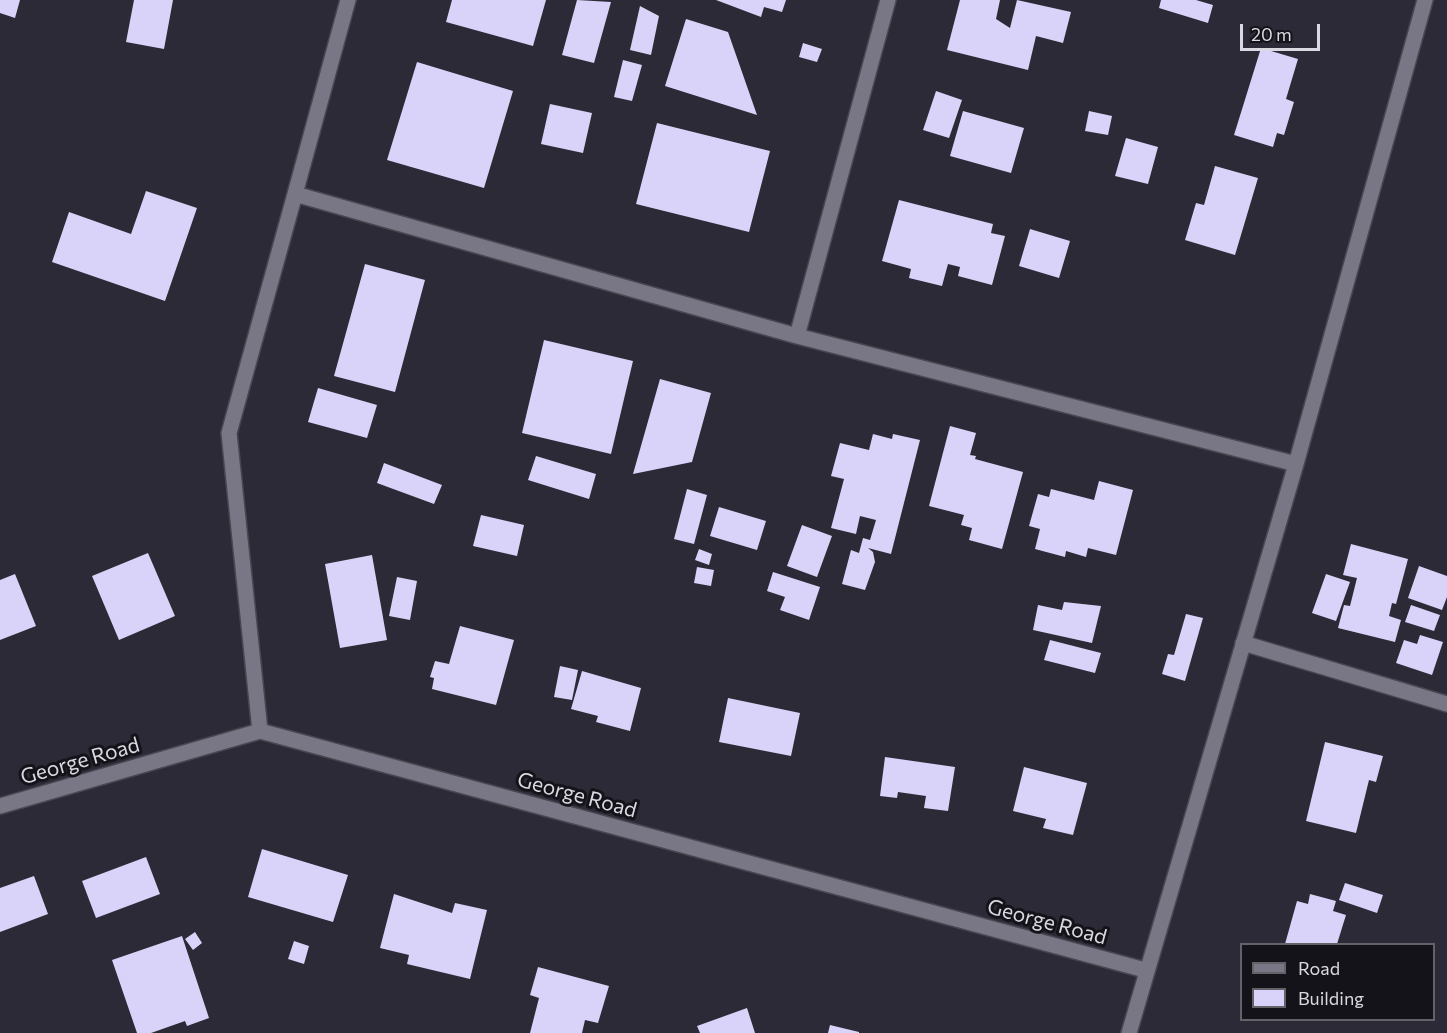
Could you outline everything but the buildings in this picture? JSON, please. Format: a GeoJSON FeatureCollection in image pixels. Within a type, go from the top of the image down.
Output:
{"type":"FeatureCollection","features":[{"type":"Feature","properties":{"kind":"street"},"geometry":{"type":"LineString","coordinates":[[260,731],[229,433],[348,0]]}},
{"type":"Feature","properties":{"kind":"street"},"geometry":{"type":"LineString","coordinates":[[797,336],[888,0]]}},
{"type":"Feature","properties":{"kind":"street"},"geometry":{"type":"LineString","coordinates":[[1129,1033],[1145,970],[1296,464],[1425,0]]}},
{"type":"Feature","properties":{"kind":"street"},"geometry":{"type":"LineString","coordinates":[[295,194],[797,336],[1296,464]]}},
{"type":"Feature","properties":{"kind":"street"},"geometry":{"type":"LineString","coordinates":[[1243,643],[1447,704]]}},
{"type":"Feature","properties":{"kind":"street","name":"George Road"},"geometry":{"type":"LineString","coordinates":[[0,806],[260,731],[1145,970]]}}]}
